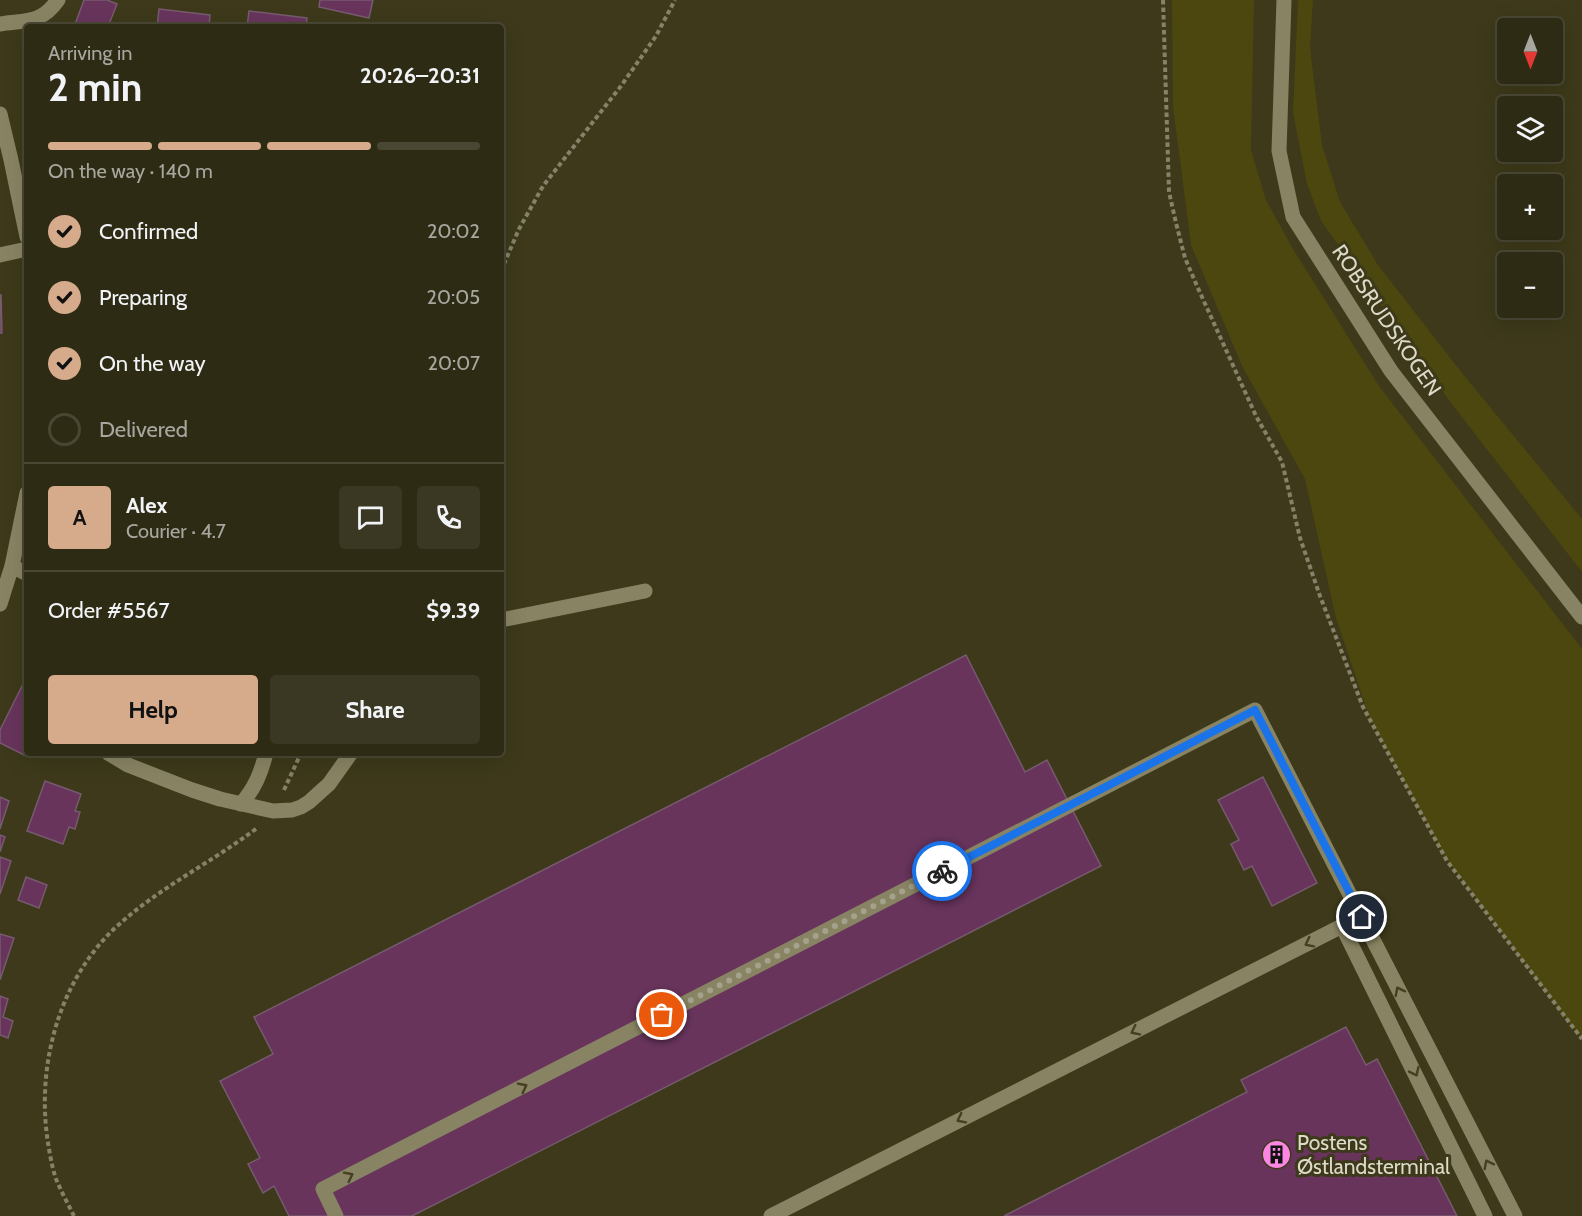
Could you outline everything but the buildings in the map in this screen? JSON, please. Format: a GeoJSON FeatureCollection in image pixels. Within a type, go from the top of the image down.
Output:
{"type":"FeatureCollection","features":[{"type":"Feature","properties":{"kind":"street"},"geometry":{"type":"LineString","coordinates":[[0,24],[39,23],[58,0]]}},
{"type":"Feature","properties":{"kind":"street","name":"ROBSRUDSKOGEN"},"geometry":{"type":"LineString","coordinates":[[1284,0],[1279,151],[1293,217],[1391,370],[1582,617]]}},
{"type":"Feature","properties":{"kind":"street"},"geometry":{"type":"LineString","coordinates":[[0,114],[24,223]]}},
{"type":"Feature","properties":{"kind":"street"},"geometry":{"type":"LineString","coordinates":[[0,255],[24,250]]}},
{"type":"Feature","properties":{"kind":"street"},"geometry":{"type":"LineString","coordinates":[[0,604],[12,566],[24,508]]}},
{"type":"Feature","properties":{"kind":"street"},"geometry":{"type":"LineString","coordinates":[[12,566],[24,572]]}},
{"type":"Feature","properties":{"kind":"street"},"geometry":{"type":"LineString","coordinates":[[504,619],[645,591]]}},
{"type":"Feature","properties":{"kind":"street"},"geometry":{"type":"LineString","coordinates":[[336,1216],[323,1190],[1255,710],[1515,1216]]}},
{"type":"Feature","properties":{"kind":"street"},"geometry":{"type":"LineString","coordinates":[[113,756],[128,765],[220,799],[273,811],[292,810],[309,802],[329,784],[349,756]]}},
{"type":"Feature","properties":{"kind":"street"},"geometry":{"type":"LineString","coordinates":[[241,804],[257,782],[265,756]]}},
{"type":"Feature","properties":{"kind":"street"},"geometry":{"type":"LineString","coordinates":[[771,1216],[1362,917]]}},
{"type":"Feature","properties":{"kind":"street"},"geometry":{"type":"LineString","coordinates":[[1342,926],[1485,1216]]}},
{"type":"Feature","properties":{"kind":"path"},"geometry":{"type":"LineString","coordinates":[[504,265],[519,229],[543,186],[656,36],[675,0]]}},
{"type":"Feature","properties":{"kind":"path"},"geometry":{"type":"LineString","coordinates":[[1163,0],[1169,192],[1180,241],[1197,286],[1251,405],[1282,462],[1300,537],[1320,596],[1364,707],[1447,861],[1582,1039]]}},
{"type":"Feature","properties":{"kind":"path"},"geometry":{"type":"LineString","coordinates":[[74,1216],[56,1177],[51,1157],[46,1129],[44,1083],[56,1025],[76,979],[100,944],[130,915],[250,833],[265,820],[273,811],[300,756]]}},
{"type":"Feature","properties":{"kind":"shaded area"},"geometry":{"type":"Polygon","coordinates":[[[1172,0],[1254,0],[1251,150],[1266,200],[1293,249],[1379,386],[1582,649],[1582,1040],[1445,857],[1370,719],[1336,618],[1305,479],[1242,366],[1191,245],[1173,107],[1172,0]]]}},
{"type":"Feature","properties":{"kind":"shaded area"},"geometry":{"type":"Polygon","coordinates":[[[1298,0],[1313,0],[1310,47],[1322,145],[1340,202],[1378,265],[1462,373],[1582,519],[1582,572],[1451,403],[1321,221],[1307,184],[1293,113],[1298,0]]]}},
{"type":"Feature","properties":{"kind":"way so far"},"geometry":{"type":"LineString","coordinates":[[662,1015],[942,871]]}},
{"type":"Feature","properties":{"kind":"place","name":"Postens Østlandsterminal"},"geometry":{"type":"Point","coordinates":[1276,1154]}},
{"type":"Feature","properties":{"kind":"route"},"geometry":{"type":"LineString","coordinates":[[942,871],[1255,710],[1362,917]]}}]}
